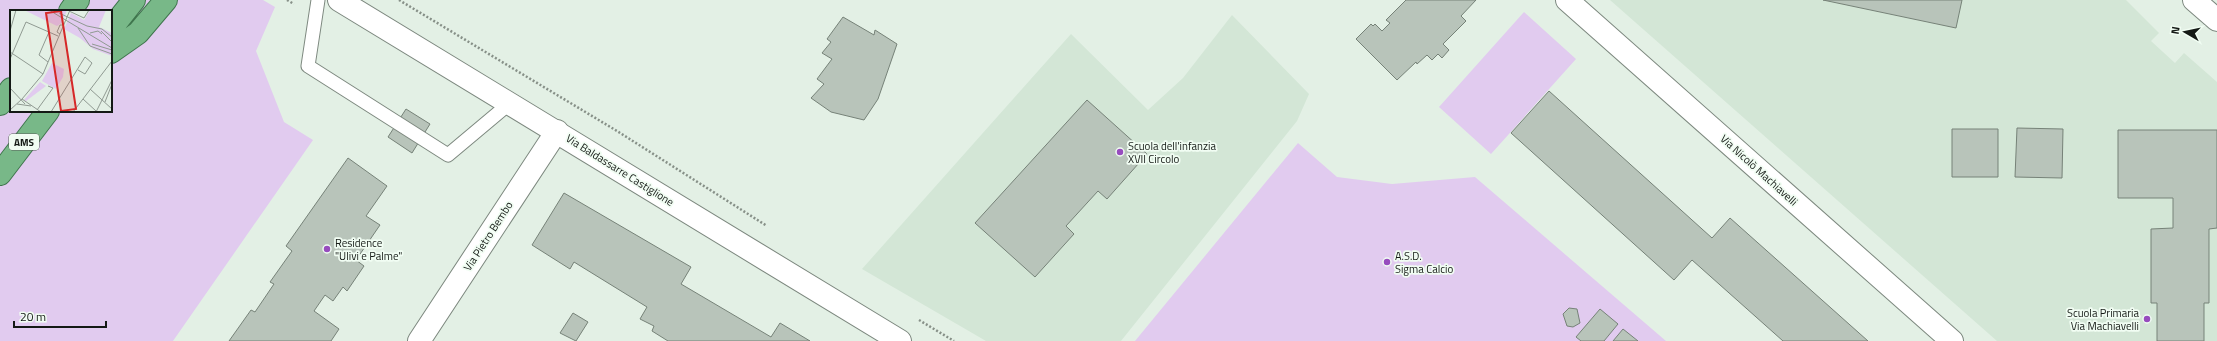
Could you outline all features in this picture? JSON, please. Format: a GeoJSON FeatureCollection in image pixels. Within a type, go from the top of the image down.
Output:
{"type":"FeatureCollection","features":[{"type":"Feature","properties":{"kind":"highway"},"geometry":{"type":"LineString","coordinates":[[58,10],[63,0]]}},
{"type":"Feature","properties":{"kind":"highway"},"geometry":{"type":"LineString","coordinates":[[71,10],[78,0]]}},
{"type":"Feature","properties":{"kind":"highway"},"geometry":{"type":"LineString","coordinates":[[112,28],[134,0]]}},
{"type":"Feature","properties":{"kind":"highway"},"geometry":{"type":"LineString","coordinates":[[112,51],[138,33],[166,0]]}},
{"type":"Feature","properties":{"kind":"highway"},"geometry":{"type":"LineString","coordinates":[[0,104],[10,90]]}},
{"type":"Feature","properties":{"kind":"highway","name":"AMS"},"geometry":{"type":"LineString","coordinates":[[0,174],[47,112]]}},
{"type":"Feature","properties":{"kind":"street","name":"Via Baldassarre Castiglione"},"geometry":{"type":"LineString","coordinates":[[339,0],[557,131],[900,341]]}},
{"type":"Feature","properties":{"kind":"street","name":"Via Nicolò Machiavelli"},"geometry":{"type":"LineString","coordinates":[[1567,0],[1952,341]]}},
{"type":"Feature","properties":{"kind":"street"},"geometry":{"type":"LineString","coordinates":[[2194,0],[2217,20]]}},
{"type":"Feature","properties":{"kind":"street","name":"Via Pietro Bembo"},"geometry":{"type":"LineString","coordinates":[[419,341],[557,131]]}},
{"type":"Feature","properties":{"kind":"lane"},"geometry":{"type":"LineString","coordinates":[[318,0],[308,66],[448,155],[510,103]]}},
{"type":"Feature","properties":{"kind":"path"},"geometry":{"type":"LineString","coordinates":[[399,0],[610,127],[773,230]]}},
{"type":"Feature","properties":{"kind":"path"},"geometry":{"type":"LineString","coordinates":[[914,317],[954,341]]}},
{"type":"Feature","properties":{"kind":"shaded area"},"geometry":{"type":"Polygon","coordinates":[[[0,0],[263,0],[275,7],[256,51],[284,122],[313,140],[173,341],[0,341],[0,0]]]}},
{"type":"Feature","properties":{"kind":"shaded area"},"geometry":{"type":"Polygon","coordinates":[[[1610,0],[2126,0],[2159,33],[2151,41],[2175,63],[2184,53],[2217,82],[2217,341],[1997,341],[1610,0]]]}},
{"type":"Feature","properties":{"kind":"shaded area"},"geometry":{"type":"Polygon","coordinates":[[[1524,12],[1576,59],[1491,154],[1439,107],[1524,12]]]}},
{"type":"Feature","properties":{"kind":"shaded area","name":"Scuola dell'infanzia XVII Circolo"},"geometry":{"type":"Polygon","coordinates":[[[1232,15],[1309,94],[1297,121],[1121,341],[986,341],[862,269],[1071,34],[1148,110],[1183,78],[1232,15]]]}},
{"type":"Feature","properties":{"kind":"shaded area","name":"A.S.D. Sigma Calcio"},"geometry":{"type":"Polygon","coordinates":[[[1298,143],[1337,177],[1392,184],[1475,177],[1666,341],[1135,341],[1298,143]]]}},
{"type":"Feature","properties":{"kind":"building"},"geometry":{"type":"Polygon","coordinates":[[[1406,0],[1476,0],[1461,16],[1466,21],[1443,44],[1449,50],[1442,58],[1438,54],[1432,60],[1427,55],[1417,64],[1416,62],[1397,80],[1356,39],[1371,24],[1373,26],[1375,24],[1382,31],[1390,23],[1386,20],[1406,0]]]}},
{"type":"Feature","properties":{"kind":"building"},"geometry":{"type":"Polygon","coordinates":[[[1823,0],[1962,0],[1956,28],[1823,0]]]}},
{"type":"Feature","properties":{"kind":"building"},"geometry":{"type":"Polygon","coordinates":[[[843,17],[874,35],[875,30],[897,44],[878,99],[864,120],[831,112],[811,98],[824,84],[817,79],[832,59],[822,53],[831,42],[827,39],[843,17]]]}},
{"type":"Feature","properties":{"kind":"building"},"geometry":{"type":"Polygon","coordinates":[[[1549,91],[1712,238],[1730,218],[1868,341],[1783,341],[1692,260],[1674,280],[1511,133],[1549,91]]]}},
{"type":"Feature","properties":{"kind":"building"},"geometry":{"type":"Polygon","coordinates":[[[1087,100],[1147,154],[1107,199],[1098,191],[1066,226],[1074,234],[1035,277],[975,223],[1087,100]]]}},
{"type":"Feature","properties":{"kind":"building"},"geometry":{"type":"Polygon","coordinates":[[[406,109],[430,124],[412,153],[388,137],[406,109]]]}},
{"type":"Feature","properties":{"kind":"building"},"geometry":{"type":"Polygon","coordinates":[[[2017,128],[2063,129],[2062,178],[2015,177],[2017,128]]]}},
{"type":"Feature","properties":{"kind":"building"},"geometry":{"type":"Polygon","coordinates":[[[1952,129],[1998,129],[1998,177],[1952,177],[1952,129]]]}},
{"type":"Feature","properties":{"kind":"building"},"geometry":{"type":"Polygon","coordinates":[[[2118,130],[2217,130],[2217,228],[2209,229],[2209,303],[2204,303],[2204,341],[2157,341],[2157,303],[2151,303],[2151,229],[2173,228],[2173,198],[2118,198],[2118,130]]]}},
{"type":"Feature","properties":{"kind":"building","name":"Residence \"Ulivi e Palme\""},"geometry":{"type":"Polygon","coordinates":[[[348,158],[387,186],[366,216],[380,225],[356,260],[364,266],[347,291],[343,287],[333,301],[325,295],[314,311],[339,329],[331,341],[229,341],[251,310],[255,312],[274,284],[270,282],[292,251],[286,246],[348,158]]]}},
{"type":"Feature","properties":{"kind":"building"},"geometry":{"type":"Polygon","coordinates":[[[564,193],[691,267],[681,284],[771,337],[780,323],[810,341],[668,341],[652,331],[654,326],[640,319],[647,307],[574,262],[570,269],[532,245],[564,193]]]}},
{"type":"Feature","properties":{"kind":"building"},"geometry":{"type":"Polygon","coordinates":[[[1569,308],[1577,309],[1580,323],[1573,327],[1567,326],[1563,314],[1569,308]]]}},
{"type":"Feature","properties":{"kind":"building"},"geometry":{"type":"Polygon","coordinates":[[[1600,309],[1618,324],[1604,341],[1581,341],[1576,337],[1600,309]]]}},
{"type":"Feature","properties":{"kind":"building"},"geometry":{"type":"Polygon","coordinates":[[[573,313],[588,322],[576,341],[560,333],[573,313]]]}},
{"type":"Feature","properties":{"kind":"building"},"geometry":{"type":"Polygon","coordinates":[[[1623,329],[1638,341],[1613,341],[1623,329]]]}},
{"type":"Feature","properties":{"kind":"place","name":"Scuola dell'infanzia XVII Circolo"},"geometry":{"type":"Point","coordinates":[1120,152]}},
{"type":"Feature","properties":{"kind":"place","name":"Residence \"Ulivi e Palme\""},"geometry":{"type":"Point","coordinates":[327,249]}},
{"type":"Feature","properties":{"kind":"place","name":"A.S.D. Sigma Calcio"},"geometry":{"type":"Point","coordinates":[1387,262]}},
{"type":"Feature","properties":{"kind":"place","name":"Scuola Primaria Via Machiavelli"},"geometry":{"type":"Point","coordinates":[2147,319]}}]}
